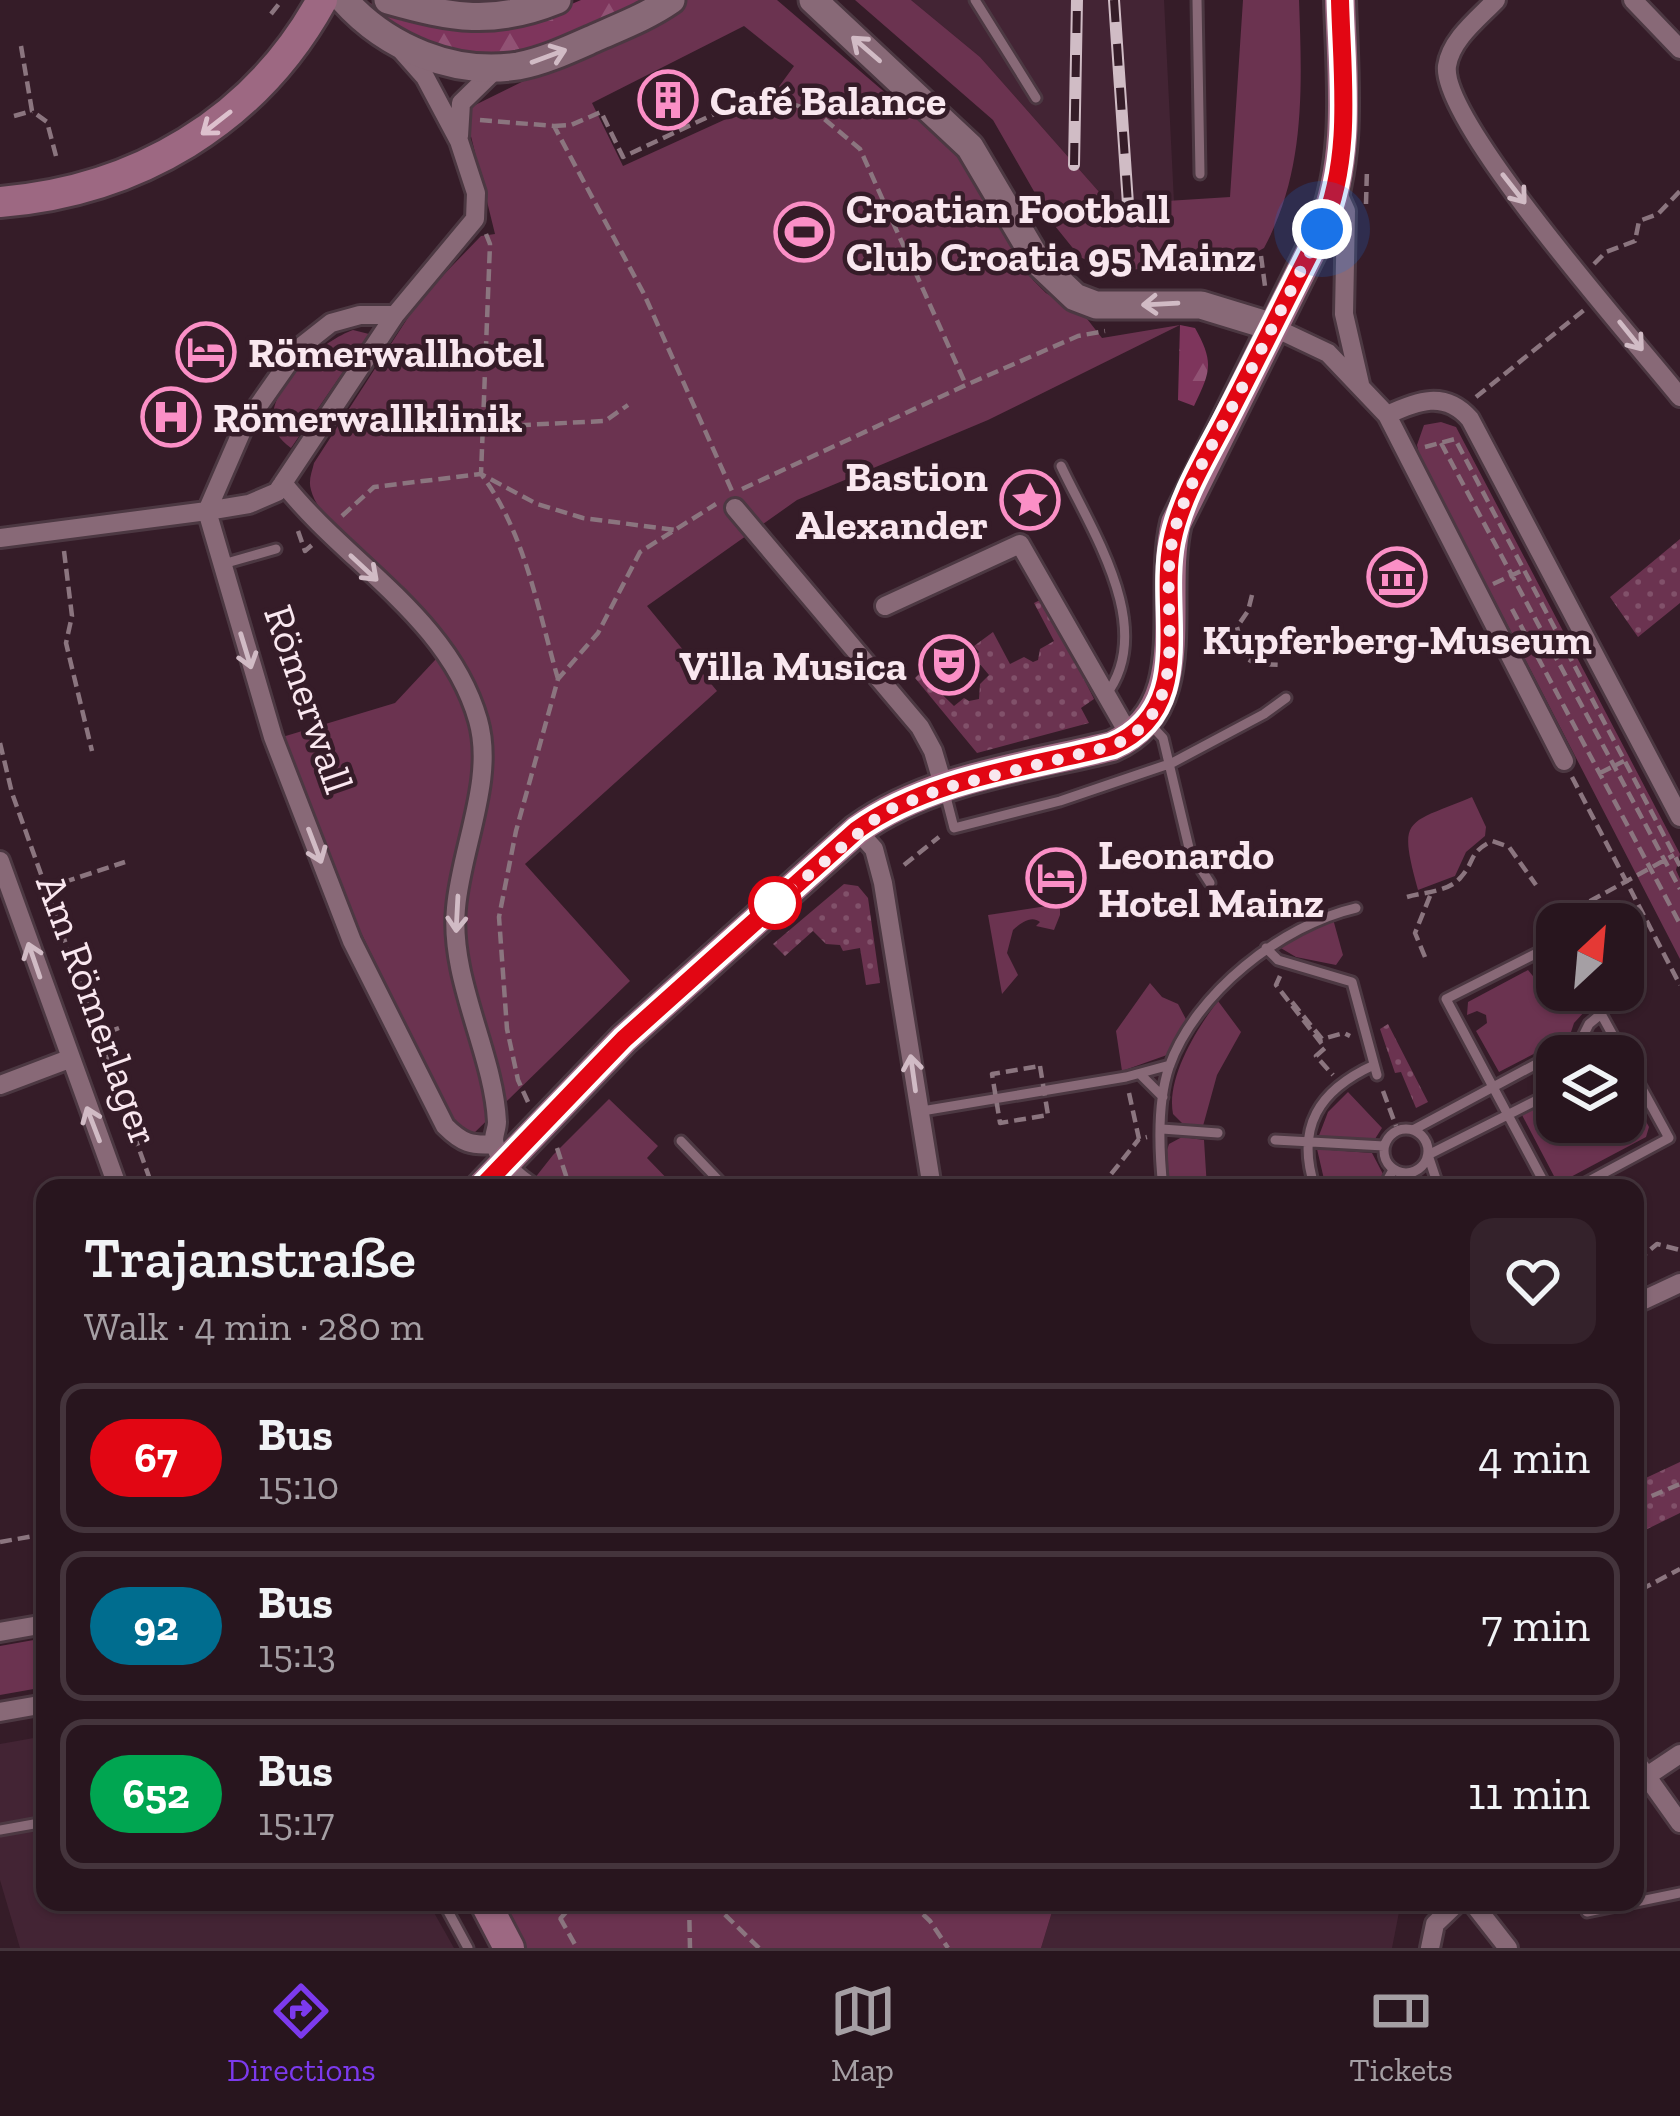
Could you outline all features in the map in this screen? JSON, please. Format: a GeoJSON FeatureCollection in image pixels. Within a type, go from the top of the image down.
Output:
{"type":"FeatureCollection","features":[{"type":"Feature","properties":{"kind":"main road"},"geometry":{"type":"LineString","coordinates":[[0,202],[91,188],[145,167],[197,138],[266,80],[304,33],[322,0]]}},
{"type":"Feature","properties":{"kind":"main road"},"geometry":{"type":"LineString","coordinates":[[344,0],[395,44],[455,63],[497,68],[558,53],[671,0]]}},
{"type":"Feature","properties":{"kind":"main road"},"geometry":{"type":"LineString","coordinates":[[388,0],[470,19],[517,13],[557,0]]}},
{"type":"Feature","properties":{"kind":"main road"},"geometry":{"type":"LineString","coordinates":[[813,0],[970,147],[1038,262],[1075,297],[1096,304],[1201,305],[1273,327]]}},
{"type":"Feature","properties":{"kind":"main road"},"geometry":{"type":"LineString","coordinates":[[486,1179],[500,1152],[857,830],[885,811],[944,788],[1112,746],[1139,730],[1166,688],[1168,565],[1177,523],[1322,229],[1336,189],[1343,134],[1340,0]]}},
{"type":"Feature","properties":{"kind":"main road"},"geometry":{"type":"LineString","coordinates":[[489,1911],[508,1948]]}},
{"type":"Feature","properties":{"kind":"street"},"geometry":{"type":"LineString","coordinates":[[1496,0],[1455,44],[1447,64],[1448,86],[1481,148],[1680,397]]}},
{"type":"Feature","properties":{"kind":"street"},"geometry":{"type":"LineString","coordinates":[[1633,0],[1680,49]]}},
{"type":"Feature","properties":{"kind":"street"},"geometry":{"type":"LineString","coordinates":[[0,538],[207,511],[267,499],[283,484],[395,315],[475,219],[476,193],[459,141],[424,77],[395,44]]}},
{"type":"Feature","properties":{"kind":"street"},"geometry":{"type":"LineString","coordinates":[[459,141],[461,103],[497,68]]}},
{"type":"Feature","properties":{"kind":"street"},"geometry":{"type":"LineString","coordinates":[[1336,189],[1346,211],[1344,314],[1360,384]]}},
{"type":"Feature","properties":{"kind":"street"},"geometry":{"type":"LineString","coordinates":[[207,511],[244,426],[298,349],[331,323],[360,315],[395,315]]}},
{"type":"Feature","properties":{"kind":"street"},"geometry":{"type":"LineString","coordinates":[[1273,327],[1314,344],[1387,415],[1478,592],[1556,760]]}},
{"type":"Feature","properties":{"kind":"street"},"geometry":{"type":"LineString","coordinates":[[1387,415],[1423,400],[1438,400],[1452,403],[1470,419],[1680,817]]}},
{"type":"Feature","properties":{"kind":"street"},"geometry":{"type":"LineString","coordinates":[[283,484],[447,653],[462,674],[479,722],[483,744],[479,780],[455,926],[500,1152],[518,1179]]}},
{"type":"Feature","properties":{"kind":"street"},"geometry":{"type":"LineString","coordinates":[[734,501],[920,727],[944,788]]}},
{"type":"Feature","properties":{"kind":"street","name":"Römerwall"},"geometry":{"type":"LineString","coordinates":[[207,511],[273,737],[352,941],[446,1126],[472,1145],[500,1152]]}},
{"type":"Feature","properties":{"kind":"street"},"geometry":{"type":"LineString","coordinates":[[885,607],[1020,544],[1106,695],[1139,730]]}},
{"type":"Feature","properties":{"kind":"street"},"geometry":{"type":"LineString","coordinates":[[857,830],[876,854],[895,941],[930,1179]]}},
{"type":"Feature","properties":{"kind":"street","name":"Am Römerlager"},"geometry":{"type":"LineString","coordinates":[[0,861],[115,1179]]}},
{"type":"Feature","properties":{"kind":"street"},"geometry":{"type":"LineString","coordinates":[[0,1085],[69,1059]]}},
{"type":"Feature","properties":{"kind":"street"},"geometry":{"type":"LineString","coordinates":[[1644,1300],[1680,1283]]}},
{"type":"Feature","properties":{"kind":"street"},"geometry":{"type":"LineString","coordinates":[[0,1631],[36,1625]]}},
{"type":"Feature","properties":{"kind":"street"},"geometry":{"type":"LineString","coordinates":[[0,1712],[36,1706]]}},
{"type":"Feature","properties":{"kind":"street"},"geometry":{"type":"LineString","coordinates":[[1644,1771],[1680,1754]]}},
{"type":"Feature","properties":{"kind":"street"},"geometry":{"type":"LineString","coordinates":[[1644,1781],[1680,1822]]}},
{"type":"Feature","properties":{"kind":"street"},"geometry":{"type":"LineString","coordinates":[[1430,1948],[1436,1924],[1450,1911]]}},
{"type":"Feature","properties":{"kind":"street"},"geometry":{"type":"LineString","coordinates":[[1479,1911],[1508,1948]]}},
{"type":"Feature","properties":{"kind":"lane"},"geometry":{"type":"LineString","coordinates":[[975,0],[1036,98]]}},
{"type":"Feature","properties":{"kind":"lane"},"geometry":{"type":"LineString","coordinates":[[1197,0],[1200,174]]}},
{"type":"Feature","properties":{"kind":"lane"},"geometry":{"type":"LineString","coordinates":[[1061,466],[1121,605],[1124,661],[1106,695]]}},
{"type":"Feature","properties":{"kind":"lane"},"geometry":{"type":"LineString","coordinates":[[220,565],[276,549]]}},
{"type":"Feature","properties":{"kind":"lane"},"geometry":{"type":"LineString","coordinates":[[944,788],[954,828],[1060,801],[1172,763],[1286,698]]}},
{"type":"Feature","properties":{"kind":"lane"},"geometry":{"type":"LineString","coordinates":[[1139,730],[1163,738],[1190,852],[1210,883]]}},
{"type":"Feature","properties":{"kind":"lane"},"geometry":{"type":"LineString","coordinates":[[1163,1179],[1163,1097],[1170,1065],[1202,1009],[1266,948],[1309,922],[1356,908]]}},
{"type":"Feature","properties":{"kind":"lane"},"geometry":{"type":"LineString","coordinates":[[1266,948],[1286,962],[1352,982],[1377,1074],[1341,1083],[1315,1112],[1307,1143],[1313,1179]]}},
{"type":"Feature","properties":{"kind":"lane"},"geometry":{"type":"LineString","coordinates":[[1536,954],[1446,999],[1542,1179]]}},
{"type":"Feature","properties":{"kind":"lane"},"geometry":{"type":"LineString","coordinates":[[1599,1011],[1611,1035]]}},
{"type":"Feature","properties":{"kind":"lane"},"geometry":{"type":"LineString","coordinates":[[1536,1100],[1428,1155],[1417,1171],[1393,1170],[1385,1161],[1384,1146],[1398,1130],[1413,1130],[1581,1040],[1601,1014]]}},
{"type":"Feature","properties":{"kind":"lane"},"geometry":{"type":"LineString","coordinates":[[918,1111],[1126,1077],[1170,1065]]}},
{"type":"Feature","properties":{"kind":"lane"},"geometry":{"type":"LineString","coordinates":[[1139,1074],[1163,1097]]}},
{"type":"Feature","properties":{"kind":"lane"},"geometry":{"type":"LineString","coordinates":[[1593,1179],[1669,1138],[1644,1098]]}},
{"type":"Feature","properties":{"kind":"lane"},"geometry":{"type":"LineString","coordinates":[[1162,1130],[1218,1133]]}},
{"type":"Feature","properties":{"kind":"lane"},"geometry":{"type":"LineString","coordinates":[[1413,1130],[1425,1139],[1436,1179]]}},
{"type":"Feature","properties":{"kind":"lane"},"geometry":{"type":"LineString","coordinates":[[1275,1139],[1384,1146]]}},
{"type":"Feature","properties":{"kind":"lane"},"geometry":{"type":"LineString","coordinates":[[681,1141],[717,1179]]}},
{"type":"Feature","properties":{"kind":"lane"},"geometry":{"type":"LineString","coordinates":[[1388,1179],[1393,1170]]}},
{"type":"Feature","properties":{"kind":"lane"},"geometry":{"type":"LineString","coordinates":[[0,1830],[36,1824]]}},
{"type":"Feature","properties":{"kind":"lane"},"geometry":{"type":"LineString","coordinates":[[1644,1900],[1680,1893]]}},
{"type":"Feature","properties":{"kind":"lane"},"geometry":{"type":"LineString","coordinates":[[448,1911],[468,1948]]}},
{"type":"Feature","properties":{"kind":"lane"},"geometry":{"type":"LineString","coordinates":[[1587,1912],[1592,1911]]}},
{"type":"Feature","properties":{"kind":"path"},"geometry":{"type":"LineString","coordinates":[[271,14],[282,0]]}},
{"type":"Feature","properties":{"kind":"path"},"geometry":{"type":"LineString","coordinates":[[21,46],[32,111],[47,122],[56,156]]}},
{"type":"Feature","properties":{"kind":"path"},"geometry":{"type":"LineString","coordinates":[[467,120],[554,126],[601,112],[623,158],[765,90],[816,112],[860,148],[966,385]]}},
{"type":"Feature","properties":{"kind":"path"},"geometry":{"type":"LineString","coordinates":[[14,116],[32,111]]}},
{"type":"Feature","properties":{"kind":"path"},"geometry":{"type":"LineString","coordinates":[[554,126],[644,294],[734,501]]}},
{"type":"Feature","properties":{"kind":"path"},"geometry":{"type":"LineString","coordinates":[[1582,275],[1606,252],[1635,241],[1639,220],[1658,214],[1680,191]]}},
{"type":"Feature","properties":{"kind":"path"},"geometry":{"type":"LineString","coordinates":[[484,229],[490,244],[482,474],[501,500],[522,555],[558,679]]}},
{"type":"Feature","properties":{"kind":"path"},"geometry":{"type":"LineString","coordinates":[[1261,256],[1262,272]]}},
{"type":"Feature","properties":{"kind":"path"},"geometry":{"type":"LineString","coordinates":[[1471,400],[1600,297]]}},
{"type":"Feature","properties":{"kind":"path"},"geometry":{"type":"LineString","coordinates":[[528,1102],[507,1029],[499,917],[515,831],[558,679],[598,633],[640,552],[675,530],[966,385],[1078,336],[1123,328]]}},
{"type":"Feature","properties":{"kind":"path"},"geometry":{"type":"LineString","coordinates":[[483,427],[605,421],[628,406]]}},
{"type":"Feature","properties":{"kind":"path"},"geometry":{"type":"LineString","coordinates":[[1425,447],[1455,439],[1680,866]]}},
{"type":"Feature","properties":{"kind":"path"},"geometry":{"type":"LineString","coordinates":[[1441,443],[1680,889]]}},
{"type":"Feature","properties":{"kind":"path"},"geometry":{"type":"LineString","coordinates":[[332,525],[374,488],[482,474],[537,504],[568,513],[675,530]]}},
{"type":"Feature","properties":{"kind":"path"},"geometry":{"type":"LineString","coordinates":[[63,547],[72,616],[66,643],[92,751]]}},
{"type":"Feature","properties":{"kind":"path"},"geometry":{"type":"LineString","coordinates":[[1478,592],[1523,570]]}},
{"type":"Feature","properties":{"kind":"path"},"geometry":{"type":"LineString","coordinates":[[1252,596],[1237,627],[1245,658],[1257,664],[1283,665]]}},
{"type":"Feature","properties":{"kind":"path"},"geometry":{"type":"LineString","coordinates":[[1508,602],[1680,924]]}},
{"type":"Feature","properties":{"kind":"path"},"geometry":{"type":"LineString","coordinates":[[0,743],[150,1179]]}},
{"type":"Feature","properties":{"kind":"path"},"geometry":{"type":"LineString","coordinates":[[1556,760],[1680,985]]}},
{"type":"Feature","properties":{"kind":"path"},"geometry":{"type":"LineString","coordinates":[[1600,773],[1624,760]]}},
{"type":"Feature","properties":{"kind":"path"},"geometry":{"type":"LineString","coordinates":[[904,865],[954,828]]}},
{"type":"Feature","properties":{"kind":"path"},"geometry":{"type":"LineString","coordinates":[[1407,896],[1449,887],[1461,879],[1475,850],[1492,841],[1509,848],[1536,885]]}},
{"type":"Feature","properties":{"kind":"path"},"geometry":{"type":"LineString","coordinates":[[1586,903],[1674,855]]}},
{"type":"Feature","properties":{"kind":"path"},"geometry":{"type":"LineString","coordinates":[[46,887],[125,862]]}},
{"type":"Feature","properties":{"kind":"path"},"geometry":{"type":"LineString","coordinates":[[1425,957],[1415,934],[1432,891]]}},
{"type":"Feature","properties":{"kind":"path"},"geometry":{"type":"LineString","coordinates":[[1286,962],[1276,985],[1325,1048],[1316,1056],[1341,1083]]}},
{"type":"Feature","properties":{"kind":"path"},"geometry":{"type":"LineString","coordinates":[[77,978],[98,970]]}},
{"type":"Feature","properties":{"kind":"path"},"geometry":{"type":"LineString","coordinates":[[1289,1002],[1322,1040],[1347,1035]]}},
{"type":"Feature","properties":{"kind":"path"},"geometry":{"type":"LineString","coordinates":[[98,1036],[119,1028]]}},
{"type":"Feature","properties":{"kind":"path"},"geometry":{"type":"LineString","coordinates":[[1377,1074],[1398,1130]]}},
{"type":"Feature","properties":{"kind":"path"},"geometry":{"type":"LineString","coordinates":[[1126,1077],[1138,1138]]}},
{"type":"Feature","properties":{"kind":"path"},"geometry":{"type":"LineString","coordinates":[[1107,1179],[1138,1138],[1162,1130]]}},
{"type":"Feature","properties":{"kind":"path"},"geometry":{"type":"LineString","coordinates":[[555,1143],[566,1179]]}},
{"type":"Feature","properties":{"kind":"path"},"geometry":{"type":"LineString","coordinates":[[1644,1255],[1657,1244],[1680,1250]]}},
{"type":"Feature","properties":{"kind":"path"},"geometry":{"type":"LineString","coordinates":[[1644,1499],[1680,1484]]}},
{"type":"Feature","properties":{"kind":"path"},"geometry":{"type":"LineString","coordinates":[[0,1542],[36,1536]]}},
{"type":"Feature","properties":{"kind":"path"},"geometry":{"type":"LineString","coordinates":[[1644,1588],[1680,1569]]}},
{"type":"Feature","properties":{"kind":"path"},"geometry":{"type":"LineString","coordinates":[[556,1911],[577,1948]]}},
{"type":"Feature","properties":{"kind":"path"},"geometry":{"type":"LineString","coordinates":[[560,1919],[567,1911]]}},
{"type":"Feature","properties":{"kind":"path"},"geometry":{"type":"LineString","coordinates":[[688,1911],[690,1948]]}},
{"type":"Feature","properties":{"kind":"path"},"geometry":{"type":"LineString","coordinates":[[721,1911],[759,1948]]}},
{"type":"Feature","properties":{"kind":"path"},"geometry":{"type":"LineString","coordinates":[[919,1911],[948,1948]]}},
{"type":"Feature","properties":{"kind":"shaded area"},"geometry":{"type":"Polygon","coordinates":[[[687,0],[777,0],[895,101],[939,132],[976,179],[1033,280],[1046,293],[1084,315],[1102,338],[1180,325],[988,420],[797,500],[647,606],[717,691],[525,864],[630,981],[472,1135],[452,1120],[314,836],[279,738],[395,703],[450,644],[332,525],[310,483],[314,463],[420,299],[481,236],[495,234],[467,120],[469,108],[687,0]],[[744,26],[592,103],[623,166],[770,99],[794,66],[744,26]]]}},
{"type":"Feature","properties":{"kind":"shaded area"},"geometry":{"type":"Polygon","coordinates":[[[855,0],[911,0],[980,57],[1100,193],[1103,205],[1230,197],[1243,0],[1299,0],[1300,96],[1294,158],[1278,219],[1264,248],[1235,264],[1124,270],[1101,267],[1080,257],[1051,221],[993,120],[855,0]]]}},
{"type":"Feature","properties":{"kind":"shaded area"},"geometry":{"type":"Polygon","coordinates":[[[911,0],[1164,0],[1174,202],[1102,205],[1100,193],[980,57],[911,0]]]}},
{"type":"Feature","properties":{"kind":"shaded area"},"geometry":{"type":"Polygon","coordinates":[[[353,330],[369,334],[291,448],[277,433],[273,416],[278,398],[303,364],[353,330]]]}},
{"type":"Feature","properties":{"kind":"shaded area"},"geometry":{"type":"Polygon","coordinates":[[[1441,422],[1456,427],[1680,854],[1676,870],[1680,959],[1419,454],[1424,425],[1441,422]]]}},
{"type":"Feature","properties":{"kind":"shaded area"},"geometry":{"type":"Polygon","coordinates":[[[1680,539],[1680,603],[1638,637],[1610,597],[1680,539]]]}},
{"type":"Feature","properties":{"kind":"shaded area"},"geometry":{"type":"Polygon","coordinates":[[[1044,598],[1094,699],[1081,708],[1089,723],[977,753],[915,678],[920,673],[954,706],[964,698],[979,699],[980,684],[989,675],[974,657],[979,652],[974,646],[993,632],[1010,664],[1024,657],[1038,660],[1040,649],[1054,641],[1034,603],[1044,598]]]}},
{"type":"Feature","properties":{"kind":"shaded area"},"geometry":{"type":"Polygon","coordinates":[[[1472,797],[1486,827],[1485,836],[1466,852],[1455,876],[1418,890],[1409,848],[1412,826],[1472,797]]]}},
{"type":"Feature","properties":{"kind":"shaded area"},"geometry":{"type":"Polygon","coordinates":[[[844,884],[858,886],[868,898],[880,983],[866,985],[860,948],[843,951],[840,945],[826,944],[813,931],[785,956],[773,944],[844,884]]]}},
{"type":"Feature","properties":{"kind":"shaded area"},"geometry":{"type":"Polygon","coordinates":[[[1060,904],[1054,930],[1036,926],[1040,922],[1033,919],[1013,930],[1007,953],[1018,975],[1002,994],[988,915],[1060,904]]]}},
{"type":"Feature","properties":{"kind":"shaded area"},"geometry":{"type":"Polygon","coordinates":[[[1333,919],[1343,955],[1336,965],[1296,957],[1279,947],[1333,919]]]}},
{"type":"Feature","properties":{"kind":"shaded area"},"geometry":{"type":"Polygon","coordinates":[[[1528,970],[1536,980],[1536,1011],[1585,1011],[1570,1035],[1536,1035],[1536,1053],[1499,1072],[1476,1031],[1487,1023],[1486,1015],[1477,1011],[1467,1015],[1468,1002],[1528,970]]]}},
{"type":"Feature","properties":{"kind":"shaded area"},"geometry":{"type":"Polygon","coordinates":[[[1150,983],[1162,997],[1178,1004],[1188,1023],[1167,1055],[1122,1071],[1116,1031],[1150,983]]]}},
{"type":"Feature","properties":{"kind":"shaded area"},"geometry":{"type":"Polygon","coordinates":[[[1218,1001],[1241,1032],[1217,1075],[1203,1126],[1184,1125],[1173,1114],[1174,1085],[1193,1039],[1218,1001]]]}},
{"type":"Feature","properties":{"kind":"shaded area"},"geometry":{"type":"Polygon","coordinates":[[[1388,1024],[1428,1102],[1416,1108],[1401,1072],[1395,1073],[1380,1029],[1388,1024]]]}},
{"type":"Feature","properties":{"kind":"shaded area"},"geometry":{"type":"Polygon","coordinates":[[[1348,1092],[1382,1128],[1373,1142],[1318,1138],[1328,1112],[1348,1092]]]}},
{"type":"Feature","properties":{"kind":"shaded area"},"geometry":{"type":"Polygon","coordinates":[[[609,1099],[658,1146],[647,1158],[667,1179],[534,1179],[609,1099]]]}},
{"type":"Feature","properties":{"kind":"shaded area"},"geometry":{"type":"Polygon","coordinates":[[[1536,1108],[1536,1142],[1522,1115],[1536,1108]]]}},
{"type":"Feature","properties":{"kind":"shaded area"},"geometry":{"type":"Polygon","coordinates":[[[1182,1137],[1204,1140],[1206,1179],[1169,1179],[1169,1144],[1182,1137]]]}},
{"type":"Feature","properties":{"kind":"shaded area"},"geometry":{"type":"Polygon","coordinates":[[[1537,1143],[1635,1143],[1567,1179],[1555,1178],[1537,1143]]]}},
{"type":"Feature","properties":{"kind":"shaded area"},"geometry":{"type":"Polygon","coordinates":[[[1317,1149],[1372,1153],[1383,1174],[1380,1179],[1324,1179],[1317,1149]]]}},
{"type":"Feature","properties":{"kind":"shaded area"},"geometry":{"type":"Polygon","coordinates":[[[1680,1462],[1680,1513],[1644,1531],[1644,1479],[1680,1462]]]}},
{"type":"Feature","properties":{"kind":"shaded area"},"geometry":{"type":"Polygon","coordinates":[[[36,1640],[36,1689],[0,1695],[0,1646],[36,1640]]]}},
{"type":"Feature","properties":{"kind":"shaded area"},"geometry":{"type":"Polygon","coordinates":[[[36,1738],[36,1911],[433,1911],[454,1948],[20,1948],[0,1880],[0,1744],[36,1738]]]}},
{"type":"Feature","properties":{"kind":"shaded area"},"geometry":{"type":"Polygon","coordinates":[[[507,1911],[1052,1911],[1041,1948],[526,1948],[507,1911]]]}},
{"type":"Feature","properties":{"kind":"shaded area"},"geometry":{"type":"Polygon","coordinates":[[[1052,1911],[1399,1911],[1392,1948],[1041,1948],[1052,1911]]]}},
{"type":"Feature","properties":{"kind":"green space"},"geometry":{"type":"Polygon","coordinates":[[[350,0],[362,0],[426,25],[472,31],[530,22],[581,0],[649,0],[534,48],[473,55],[412,40],[350,0]]]}},
{"type":"Feature","properties":{"kind":"green space"},"geometry":{"type":"Polygon","coordinates":[[[1180,325],[1195,328],[1208,358],[1207,375],[1194,406],[1178,400],[1180,325]]]}},
{"type":"Feature","properties":{"kind":"railway"},"geometry":{"type":"LineString","coordinates":[[1074,165],[1077,0]]}},
{"type":"Feature","properties":{"kind":"railway"},"geometry":{"type":"LineString","coordinates":[[1114,0],[1128,204]]}},
{"type":"Feature","properties":{"kind":"bus line","name":"67"},"geometry":{"type":"LineString","coordinates":[[489,1179],[624,1039],[857,830],[912,798],[1112,746],[1131,738],[1148,722],[1166,688],[1169,670],[1168,565],[1182,506],[1322,229],[1336,189],[1343,134],[1340,0]]}},
{"type":"Feature","properties":{"kind":"place","name":"Café Balance"},"geometry":{"type":"Point","coordinates":[668,100]}},
{"type":"Feature","properties":{"kind":"place","name":"Croatian Football Club Croatia 95 Mainz"},"geometry":{"type":"Point","coordinates":[804,232]}},
{"type":"Feature","properties":{"kind":"place","name":"Römerwallhotel"},"geometry":{"type":"Point","coordinates":[206,352]}},
{"type":"Feature","properties":{"kind":"place","name":"Römerwallklinik"},"geometry":{"type":"Point","coordinates":[171,417]}},
{"type":"Feature","properties":{"kind":"place","name":"Bastion Alexander"},"geometry":{"type":"Point","coordinates":[1030,500]}},
{"type":"Feature","properties":{"kind":"place","name":"Kupferberg-Museum"},"geometry":{"type":"Point","coordinates":[1397,577]}},
{"type":"Feature","properties":{"kind":"place","name":"Villa Musica"},"geometry":{"type":"Point","coordinates":[949,665]}},
{"type":"Feature","properties":{"kind":"place","name":"Leonardo Hotel Mainz"},"geometry":{"type":"Point","coordinates":[1056,878]}},
{"type":"Feature","properties":{"kind":"route"},"geometry":{"type":"LineString","coordinates":[[775,903],[885,811],[944,788],[1112,746],[1131,738],[1148,722],[1166,688],[1169,670],[1168,565],[1182,506],[1322,229]]}}]}
